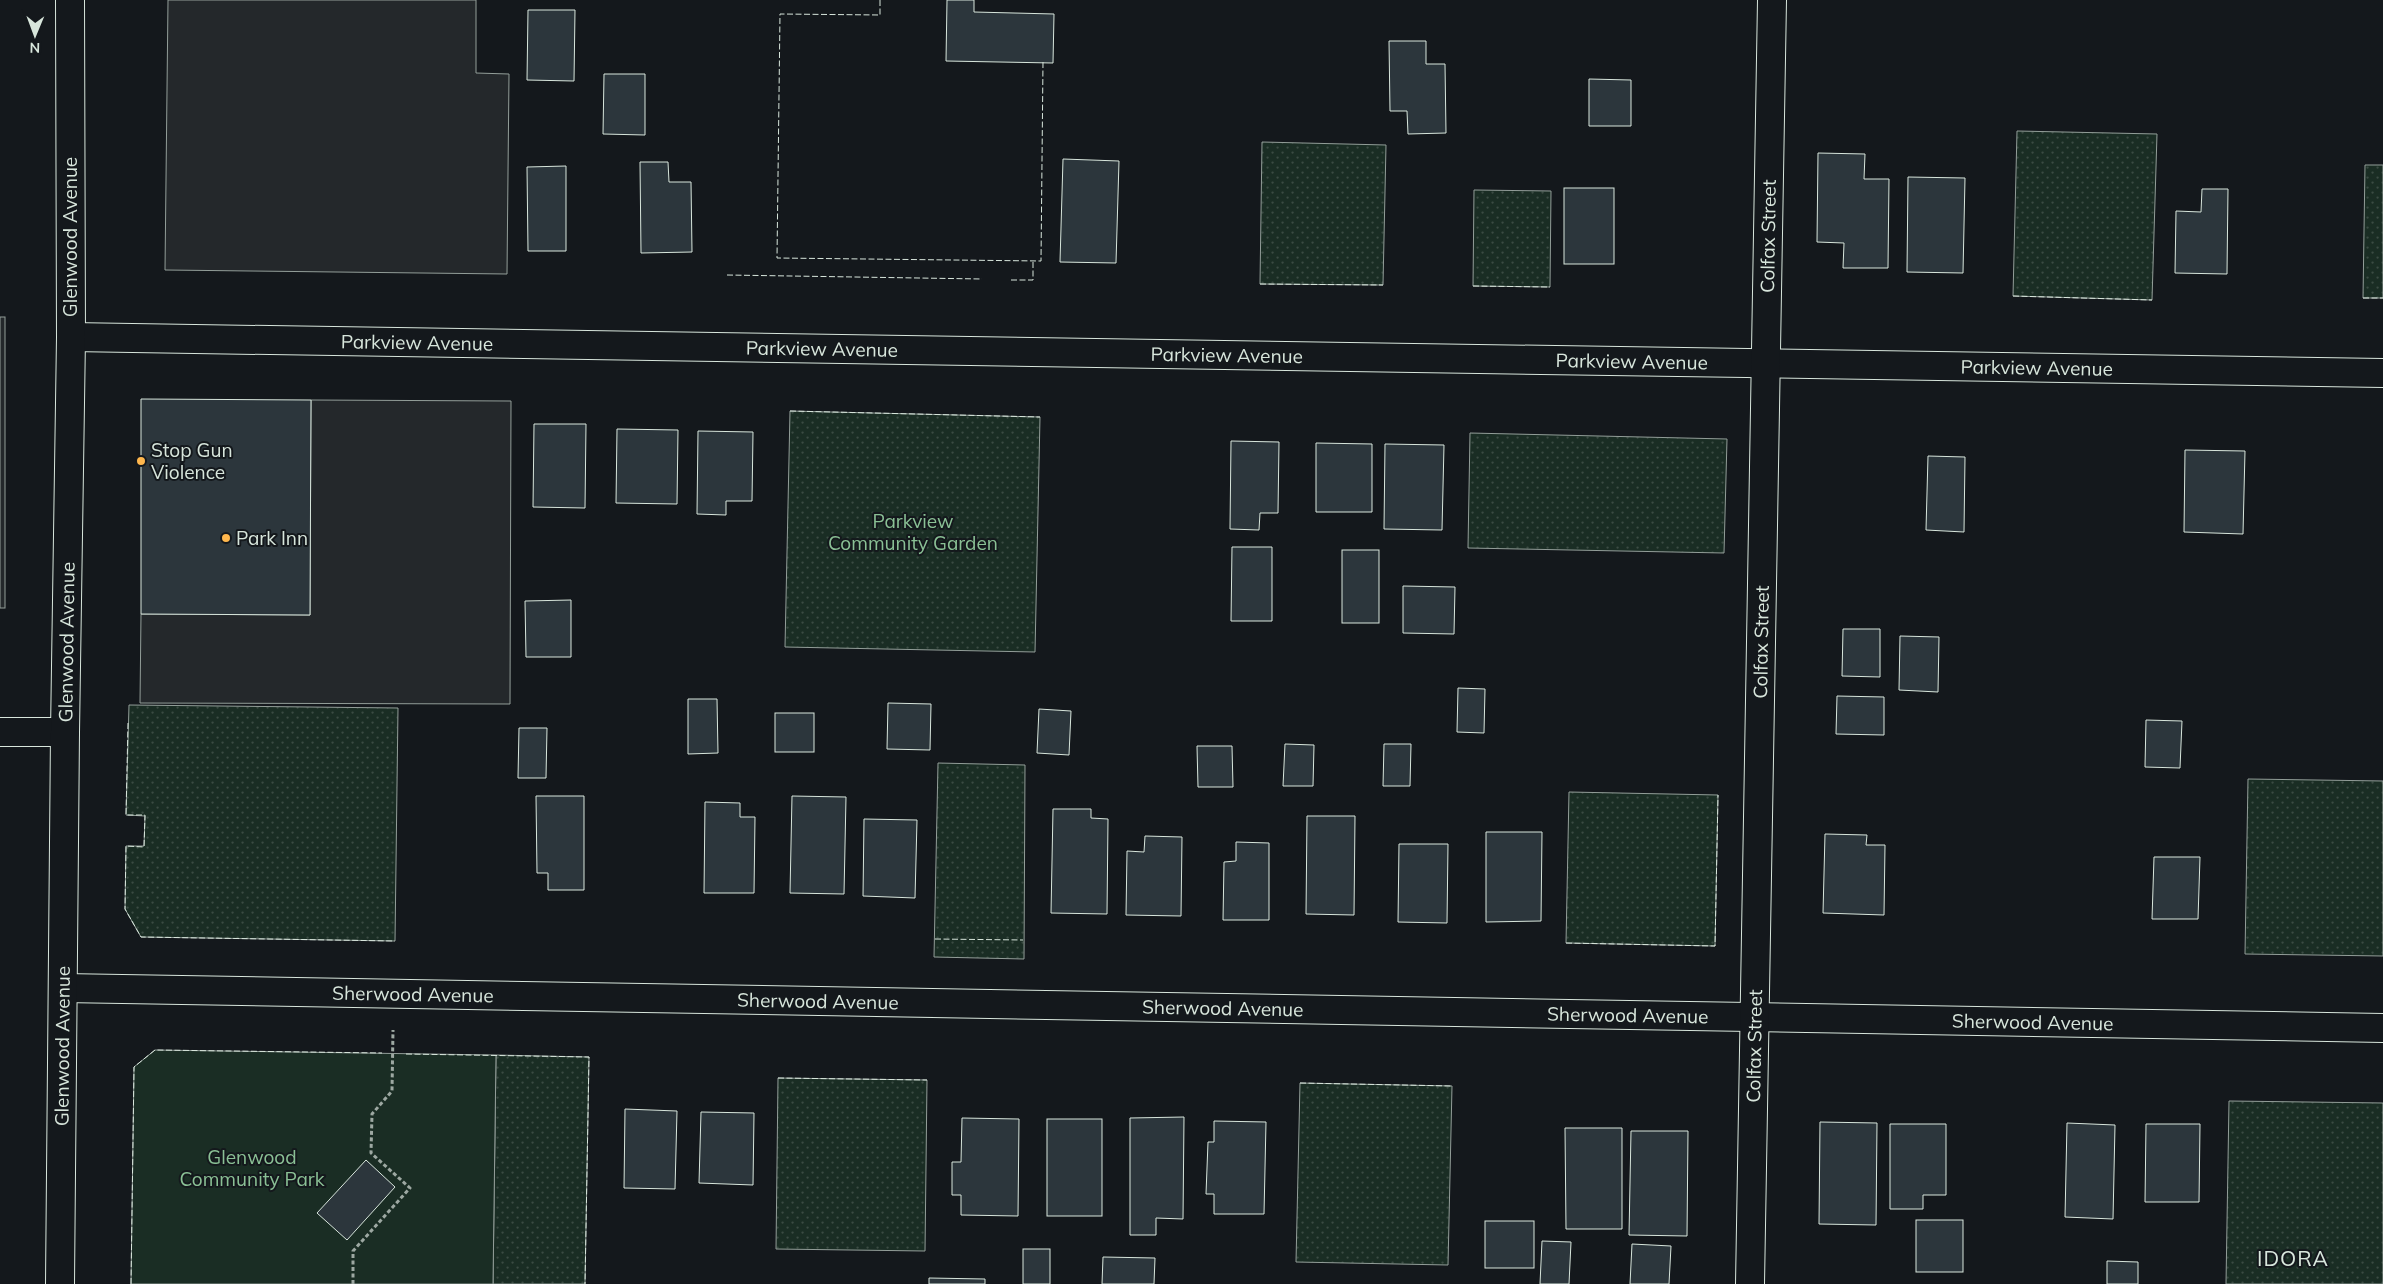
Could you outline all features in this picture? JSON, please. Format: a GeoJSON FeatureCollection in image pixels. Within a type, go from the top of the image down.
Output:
{"type":"FeatureCollection","features":[{"type":"Feature","properties":{"kind":"street","name":"Glenwood Avenue"},"geometry":{"type":"LineString","coordinates":[[60,1284],[71,336],[70,0]]}},
{"type":"Feature","properties":{"kind":"street","name":"Colfax Street"},"geometry":{"type":"LineString","coordinates":[[1750,1284],[1772,0]]}},
{"type":"Feature","properties":{"kind":"street","name":"Parkview Avenue"},"geometry":{"type":"LineString","coordinates":[[71,336],[2383,373]]}},
{"type":"Feature","properties":{"kind":"street"},"geometry":{"type":"LineString","coordinates":[[0,732],[65,732]]}},
{"type":"Feature","properties":{"kind":"street","name":"Sherwood Avenue"},"geometry":{"type":"LineString","coordinates":[[64,988],[2383,1028]]}},
{"type":"Feature","properties":{"kind":"path"},"geometry":{"type":"LineString","coordinates":[[353,1284],[353,1251],[410,1188],[371,1154],[372,1114],[392,1091],[394,994]]}},
{"type":"Feature","properties":{"kind":"green space"},"geometry":{"type":"Polygon","coordinates":[[[2017,131],[2157,134],[2152,300],[2013,296],[2017,131]]]}},
{"type":"Feature","properties":{"kind":"green space"},"geometry":{"type":"Polygon","coordinates":[[[1262,142],[1386,145],[1383,285],[1260,284],[1262,142]]]}},
{"type":"Feature","properties":{"kind":"green space"},"geometry":{"type":"Polygon","coordinates":[[[2365,165],[2383,165],[2383,298],[2363,298],[2365,165]]]}},
{"type":"Feature","properties":{"kind":"green space"},"geometry":{"type":"Polygon","coordinates":[[[1474,190],[1551,191],[1550,287],[1473,286],[1474,190]]]}},
{"type":"Feature","properties":{"kind":"green space","name":"Parkview Community Garden"},"geometry":{"type":"Polygon","coordinates":[[[790,411],[1040,417],[1035,652],[785,647],[790,411]]]}},
{"type":"Feature","properties":{"kind":"green space"},"geometry":{"type":"Polygon","coordinates":[[[1470,433],[1727,439],[1724,553],[1468,548],[1470,433]]]}},
{"type":"Feature","properties":{"kind":"green space"},"geometry":{"type":"Polygon","coordinates":[[[129,705],[398,708],[395,941],[141,937],[125,909],[126,846],[144,846],[145,816],[126,815],[129,705]]]}},
{"type":"Feature","properties":{"kind":"green space"},"geometry":{"type":"Polygon","coordinates":[[[938,763],[1025,765],[1024,959],[934,957],[938,763]]]}},
{"type":"Feature","properties":{"kind":"green space"},"geometry":{"type":"Polygon","coordinates":[[[2248,779],[2383,781],[2383,956],[2245,954],[2248,779]]]}},
{"type":"Feature","properties":{"kind":"green space"},"geometry":{"type":"Polygon","coordinates":[[[1569,792],[1718,795],[1715,946],[1566,943],[1569,792]]]}},
{"type":"Feature","properties":{"kind":"green space","name":"Glenwood Community Park"},"geometry":{"type":"Polygon","coordinates":[[[155,1050],[496,1055],[493,1284],[131,1284],[134,1067],[155,1050]]]}},
{"type":"Feature","properties":{"kind":"green space"},"geometry":{"type":"Polygon","coordinates":[[[496,1055],[589,1057],[585,1284],[493,1284],[496,1055]]]}},
{"type":"Feature","properties":{"kind":"green space"},"geometry":{"type":"Polygon","coordinates":[[[778,1078],[927,1080],[925,1251],[776,1249],[778,1078]]]}},
{"type":"Feature","properties":{"kind":"green space"},"geometry":{"type":"Polygon","coordinates":[[[1300,1083],[1452,1086],[1448,1265],[1296,1262],[1300,1083]]]}},
{"type":"Feature","properties":{"kind":"green space"},"geometry":{"type":"Polygon","coordinates":[[[2229,1101],[2383,1103],[2383,1284],[2226,1284],[2229,1101]]]}},
{"type":"Feature","properties":{"kind":"shaded area"},"geometry":{"type":"Polygon","coordinates":[[[168,0],[476,0],[476,73],[509,74],[507,274],[165,270],[168,0]]]}},
{"type":"Feature","properties":{"kind":"shaded area"},"geometry":{"type":"Polygon","coordinates":[[[0,317],[5,317],[5,608],[0,608],[0,317]]]}},
{"type":"Feature","properties":{"kind":"shaded area"},"geometry":{"type":"Polygon","coordinates":[[[311,400],[511,401],[510,704],[140,703],[141,614],[310,615],[311,400]]]}},
{"type":"Feature","properties":{"kind":"building"},"geometry":{"type":"Polygon","coordinates":[[[947,0],[974,0],[974,12],[1054,14],[1053,63],[946,61],[947,0]]]}},
{"type":"Feature","properties":{"kind":"building"},"geometry":{"type":"Polygon","coordinates":[[[528,10],[575,10],[574,81],[527,80],[528,10]]]}},
{"type":"Feature","properties":{"kind":"building"},"geometry":{"type":"Polygon","coordinates":[[[1389,41],[1426,41],[1426,64],[1445,64],[1446,133],[1408,134],[1407,111],[1390,111],[1389,41]]]}},
{"type":"Feature","properties":{"kind":"building"},"geometry":{"type":"Polygon","coordinates":[[[604,74],[645,74],[645,135],[603,134],[604,74]]]}},
{"type":"Feature","properties":{"kind":"building"},"geometry":{"type":"Polygon","coordinates":[[[1589,79],[1631,80],[1631,126],[1589,126],[1589,79]]]}},
{"type":"Feature","properties":{"kind":"building"},"geometry":{"type":"Polygon","coordinates":[[[1818,153],[1865,154],[1864,179],[1889,179],[1888,268],[1843,268],[1844,243],[1817,242],[1818,153]]]}},
{"type":"Feature","properties":{"kind":"building"},"geometry":{"type":"Polygon","coordinates":[[[1063,159],[1119,161],[1116,263],[1060,262],[1063,159]]]}},
{"type":"Feature","properties":{"kind":"building"},"geometry":{"type":"Polygon","coordinates":[[[640,162],[668,162],[669,182],[691,182],[692,252],[641,253],[640,162]]]}},
{"type":"Feature","properties":{"kind":"building"},"geometry":{"type":"Polygon","coordinates":[[[566,166],[566,251],[528,251],[527,167],[566,166]]]}},
{"type":"Feature","properties":{"kind":"building"},"geometry":{"type":"Polygon","coordinates":[[[1908,177],[1965,178],[1963,273],[1907,272],[1908,177]]]}},
{"type":"Feature","properties":{"kind":"building"},"geometry":{"type":"Polygon","coordinates":[[[1564,188],[1614,188],[1614,264],[1564,264],[1564,188]]]}},
{"type":"Feature","properties":{"kind":"building"},"geometry":{"type":"Polygon","coordinates":[[[2202,189],[2228,189],[2227,274],[2175,273],[2176,211],[2201,212],[2202,189]]]}},
{"type":"Feature","properties":{"kind":"building","name":"Park Inn"},"geometry":{"type":"Polygon","coordinates":[[[141,399],[311,400],[310,615],[141,614],[141,399]]]}},
{"type":"Feature","properties":{"kind":"building"},"geometry":{"type":"Polygon","coordinates":[[[534,424],[586,424],[585,508],[533,507],[534,424]]]}},
{"type":"Feature","properties":{"kind":"building"},"geometry":{"type":"Polygon","coordinates":[[[617,429],[678,430],[677,504],[616,503],[617,429]]]}},
{"type":"Feature","properties":{"kind":"building"},"geometry":{"type":"Polygon","coordinates":[[[698,431],[753,432],[752,501],[726,501],[726,515],[697,514],[698,431]]]}},
{"type":"Feature","properties":{"kind":"building"},"geometry":{"type":"Polygon","coordinates":[[[1231,441],[1279,442],[1278,513],[1260,513],[1259,530],[1230,529],[1231,441]]]}},
{"type":"Feature","properties":{"kind":"building"},"geometry":{"type":"Polygon","coordinates":[[[1316,443],[1372,444],[1372,512],[1316,512],[1316,443]]]}},
{"type":"Feature","properties":{"kind":"building"},"geometry":{"type":"Polygon","coordinates":[[[1385,444],[1444,445],[1442,530],[1384,529],[1385,444]]]}},
{"type":"Feature","properties":{"kind":"building"},"geometry":{"type":"Polygon","coordinates":[[[2185,450],[2245,451],[2243,534],[2184,532],[2185,450]]]}},
{"type":"Feature","properties":{"kind":"building"},"geometry":{"type":"Polygon","coordinates":[[[1928,456],[1965,457],[1964,532],[1926,530],[1928,456]]]}},
{"type":"Feature","properties":{"kind":"building"},"geometry":{"type":"Polygon","coordinates":[[[1232,547],[1272,547],[1272,621],[1231,621],[1232,547]]]}},
{"type":"Feature","properties":{"kind":"building"},"geometry":{"type":"Polygon","coordinates":[[[1342,550],[1379,550],[1379,623],[1342,623],[1342,550]]]}},
{"type":"Feature","properties":{"kind":"building"},"geometry":{"type":"Polygon","coordinates":[[[1403,586],[1455,587],[1454,634],[1403,633],[1403,586]]]}},
{"type":"Feature","properties":{"kind":"building"},"geometry":{"type":"Polygon","coordinates":[[[571,600],[571,657],[526,657],[525,601],[571,600]]]}},
{"type":"Feature","properties":{"kind":"building"},"geometry":{"type":"Polygon","coordinates":[[[1843,629],[1880,629],[1880,677],[1842,676],[1843,629]]]}},
{"type":"Feature","properties":{"kind":"building"},"geometry":{"type":"Polygon","coordinates":[[[1900,636],[1939,637],[1938,692],[1899,690],[1900,636]]]}},
{"type":"Feature","properties":{"kind":"building"},"geometry":{"type":"Polygon","coordinates":[[[1458,688],[1485,689],[1484,733],[1457,732],[1458,688]]]}},
{"type":"Feature","properties":{"kind":"building"},"geometry":{"type":"Polygon","coordinates":[[[1837,696],[1884,697],[1884,735],[1836,734],[1837,696]]]}},
{"type":"Feature","properties":{"kind":"building"},"geometry":{"type":"Polygon","coordinates":[[[688,699],[717,699],[718,753],[688,754],[688,699]]]}},
{"type":"Feature","properties":{"kind":"building"},"geometry":{"type":"Polygon","coordinates":[[[888,703],[931,704],[930,750],[887,749],[888,703]]]}},
{"type":"Feature","properties":{"kind":"building"},"geometry":{"type":"Polygon","coordinates":[[[1039,709],[1071,711],[1069,755],[1037,753],[1039,709]]]}},
{"type":"Feature","properties":{"kind":"building"},"geometry":{"type":"Polygon","coordinates":[[[775,713],[814,713],[814,752],[775,752],[775,713]]]}},
{"type":"Feature","properties":{"kind":"building"},"geometry":{"type":"Polygon","coordinates":[[[2146,720],[2182,721],[2180,768],[2145,767],[2146,720]]]}},
{"type":"Feature","properties":{"kind":"building"},"geometry":{"type":"Polygon","coordinates":[[[519,728],[547,728],[546,778],[518,778],[519,728]]]}},
{"type":"Feature","properties":{"kind":"building"},"geometry":{"type":"Polygon","coordinates":[[[1285,744],[1314,745],[1313,786],[1283,786],[1285,744]]]}},
{"type":"Feature","properties":{"kind":"building"},"geometry":{"type":"Polygon","coordinates":[[[1384,744],[1411,744],[1410,786],[1383,786],[1384,744]]]}},
{"type":"Feature","properties":{"kind":"building"},"geometry":{"type":"Polygon","coordinates":[[[1197,746],[1232,746],[1233,787],[1198,787],[1197,746]]]}},
{"type":"Feature","properties":{"kind":"building"},"geometry":{"type":"Polygon","coordinates":[[[536,796],[584,796],[584,890],[548,890],[548,873],[537,873],[536,796]]]}},
{"type":"Feature","properties":{"kind":"building"},"geometry":{"type":"Polygon","coordinates":[[[792,796],[846,797],[844,894],[790,893],[792,796]]]}},
{"type":"Feature","properties":{"kind":"building"},"geometry":{"type":"Polygon","coordinates":[[[705,802],[740,803],[740,817],[755,817],[754,893],[704,893],[705,802]]]}},
{"type":"Feature","properties":{"kind":"building"},"geometry":{"type":"Polygon","coordinates":[[[1053,809],[1091,809],[1091,818],[1108,819],[1107,914],[1051,913],[1053,809]]]}},
{"type":"Feature","properties":{"kind":"building"},"geometry":{"type":"Polygon","coordinates":[[[1307,816],[1355,816],[1354,915],[1306,914],[1307,816]]]}},
{"type":"Feature","properties":{"kind":"building"},"geometry":{"type":"Polygon","coordinates":[[[864,819],[917,820],[915,898],[863,896],[864,819]]]}},
{"type":"Feature","properties":{"kind":"building"},"geometry":{"type":"Polygon","coordinates":[[[1486,832],[1542,832],[1541,921],[1486,922],[1486,832]]]}},
{"type":"Feature","properties":{"kind":"building"},"geometry":{"type":"Polygon","coordinates":[[[1825,834],[1867,835],[1866,845],[1885,845],[1884,915],[1823,913],[1825,834]]]}},
{"type":"Feature","properties":{"kind":"building"},"geometry":{"type":"Polygon","coordinates":[[[1145,836],[1182,837],[1181,916],[1126,915],[1127,851],[1144,852],[1145,836]]]}},
{"type":"Feature","properties":{"kind":"building"},"geometry":{"type":"Polygon","coordinates":[[[1236,842],[1269,843],[1269,920],[1223,920],[1224,862],[1236,861],[1236,842]]]}},
{"type":"Feature","properties":{"kind":"building"},"geometry":{"type":"Polygon","coordinates":[[[1399,844],[1448,844],[1447,923],[1398,922],[1399,844]]]}},
{"type":"Feature","properties":{"kind":"building"},"geometry":{"type":"Polygon","coordinates":[[[2154,857],[2200,857],[2198,919],[2152,919],[2154,857]]]}},
{"type":"Feature","properties":{"kind":"building"},"geometry":{"type":"Polygon","coordinates":[[[625,1109],[677,1111],[675,1189],[624,1188],[625,1109]]]}},
{"type":"Feature","properties":{"kind":"building"},"geometry":{"type":"Polygon","coordinates":[[[701,1112],[754,1113],[753,1185],[699,1183],[701,1112]]]}},
{"type":"Feature","properties":{"kind":"building"},"geometry":{"type":"Polygon","coordinates":[[[1184,1117],[1183,1219],[1156,1218],[1156,1235],[1130,1235],[1130,1118],[1184,1117]]]}},
{"type":"Feature","properties":{"kind":"building"},"geometry":{"type":"Polygon","coordinates":[[[962,1118],[1019,1119],[1018,1216],[961,1215],[961,1195],[952,1195],[952,1162],[961,1162],[962,1118]]]}},
{"type":"Feature","properties":{"kind":"building"},"geometry":{"type":"Polygon","coordinates":[[[1047,1119],[1102,1119],[1102,1216],[1047,1216],[1047,1119]]]}},
{"type":"Feature","properties":{"kind":"building"},"geometry":{"type":"Polygon","coordinates":[[[1214,1121],[1266,1122],[1264,1214],[1214,1214],[1214,1194],[1206,1194],[1208,1142],[1214,1142],[1214,1121]]]}},
{"type":"Feature","properties":{"kind":"building"},"geometry":{"type":"Polygon","coordinates":[[[1820,1122],[1877,1123],[1876,1225],[1819,1224],[1820,1122]]]}},
{"type":"Feature","properties":{"kind":"building"},"geometry":{"type":"Polygon","coordinates":[[[2067,1123],[2115,1125],[2113,1219],[2065,1217],[2067,1123]]]}},
{"type":"Feature","properties":{"kind":"building"},"geometry":{"type":"Polygon","coordinates":[[[1890,1124],[1946,1124],[1946,1195],[1923,1195],[1923,1209],[1890,1209],[1890,1124]]]}},
{"type":"Feature","properties":{"kind":"building"},"geometry":{"type":"Polygon","coordinates":[[[2146,1124],[2200,1124],[2199,1202],[2145,1202],[2146,1124]]]}},
{"type":"Feature","properties":{"kind":"building"},"geometry":{"type":"Polygon","coordinates":[[[1565,1128],[1622,1128],[1622,1229],[1566,1229],[1565,1128]]]}},
{"type":"Feature","properties":{"kind":"building"},"geometry":{"type":"Polygon","coordinates":[[[1631,1131],[1688,1131],[1687,1236],[1629,1235],[1631,1131]]]}},
{"type":"Feature","properties":{"kind":"building"},"geometry":{"type":"Polygon","coordinates":[[[366,1160],[395,1187],[347,1240],[317,1213],[366,1160]]]}},
{"type":"Feature","properties":{"kind":"building"},"geometry":{"type":"Polygon","coordinates":[[[1916,1220],[1963,1220],[1963,1272],[1916,1272],[1916,1220]]]}},
{"type":"Feature","properties":{"kind":"building"},"geometry":{"type":"Polygon","coordinates":[[[1485,1221],[1534,1221],[1534,1268],[1485,1268],[1485,1221]]]}},
{"type":"Feature","properties":{"kind":"building"},"geometry":{"type":"Polygon","coordinates":[[[1542,1241],[1571,1242],[1569,1284],[1540,1284],[1542,1241]]]}},
{"type":"Feature","properties":{"kind":"building"},"geometry":{"type":"Polygon","coordinates":[[[1632,1244],[1671,1246],[1669,1284],[1630,1284],[1632,1244]]]}},
{"type":"Feature","properties":{"kind":"building"},"geometry":{"type":"Polygon","coordinates":[[[1023,1249],[1050,1249],[1050,1284],[1023,1284],[1023,1249]]]}},
{"type":"Feature","properties":{"kind":"building"},"geometry":{"type":"Polygon","coordinates":[[[1103,1257],[1155,1258],[1154,1284],[1102,1284],[1103,1257]]]}},
{"type":"Feature","properties":{"kind":"building"},"geometry":{"type":"Polygon","coordinates":[[[2107,1261],[2138,1262],[2138,1284],[2107,1284],[2107,1261]]]}},
{"type":"Feature","properties":{"kind":"building"},"geometry":{"type":"Polygon","coordinates":[[[929,1278],[985,1279],[985,1284],[929,1284],[929,1278]]]}},
{"type":"Feature","properties":{"kind":"fence"},"geometry":{"type":"LineString","coordinates":[[880,0],[880,15],[780,14],[777,258],[1041,261],[1043,62]]}},
{"type":"Feature","properties":{"kind":"fence"},"geometry":{"type":"LineString","coordinates":[[1011,280],[1033,280],[1033,261]]}},
{"type":"Feature","properties":{"kind":"fence"},"geometry":{"type":"LineString","coordinates":[[727,275],[982,279]]}},
{"type":"Feature","properties":{"kind":"fence"},"geometry":{"type":"LineString","coordinates":[[1260,284],[1383,285]]}},
{"type":"Feature","properties":{"kind":"fence"},"geometry":{"type":"LineString","coordinates":[[1473,286],[1550,287]]}},
{"type":"Feature","properties":{"kind":"fence"},"geometry":{"type":"LineString","coordinates":[[2013,296],[2152,300]]}},
{"type":"Feature","properties":{"kind":"fence"},"geometry":{"type":"LineString","coordinates":[[2363,298],[2383,298]]}},
{"type":"Feature","properties":{"kind":"fence"},"geometry":{"type":"LineString","coordinates":[[790,411],[1040,417]]}},
{"type":"Feature","properties":{"kind":"fence"},"geometry":{"type":"LineString","coordinates":[[128,723],[126,815],[145,815],[144,847],[126,846],[125,909],[141,937],[395,941]]}},
{"type":"Feature","properties":{"kind":"fence"},"geometry":{"type":"LineString","coordinates":[[1566,943],[1715,946],[1718,795]]}},
{"type":"Feature","properties":{"kind":"fence"},"geometry":{"type":"LineString","coordinates":[[935,939],[1023,940]]}},
{"type":"Feature","properties":{"kind":"fence"},"geometry":{"type":"LineString","coordinates":[[131,1284],[134,1067],[155,1050],[382,1053]]}},
{"type":"Feature","properties":{"kind":"fence"},"geometry":{"type":"LineString","coordinates":[[406,1054],[589,1057],[585,1284]]}},
{"type":"Feature","properties":{"kind":"fence"},"geometry":{"type":"LineString","coordinates":[[778,1078],[927,1080]]}},
{"type":"Feature","properties":{"kind":"fence"},"geometry":{"type":"LineString","coordinates":[[1300,1083],[1452,1086]]}},
{"type":"Feature","properties":{"kind":"place","name":"Stop Gun Violence"},"geometry":{"type":"Point","coordinates":[141,461]}},
{"type":"Feature","properties":{"kind":"place","name":"Park Inn"},"geometry":{"type":"Point","coordinates":[226,538]}},
{"type":"Feature","properties":{"kind":"district","name":"IDORA"},"geometry":{"type":"Point","coordinates":[2293,1258]}}]}
